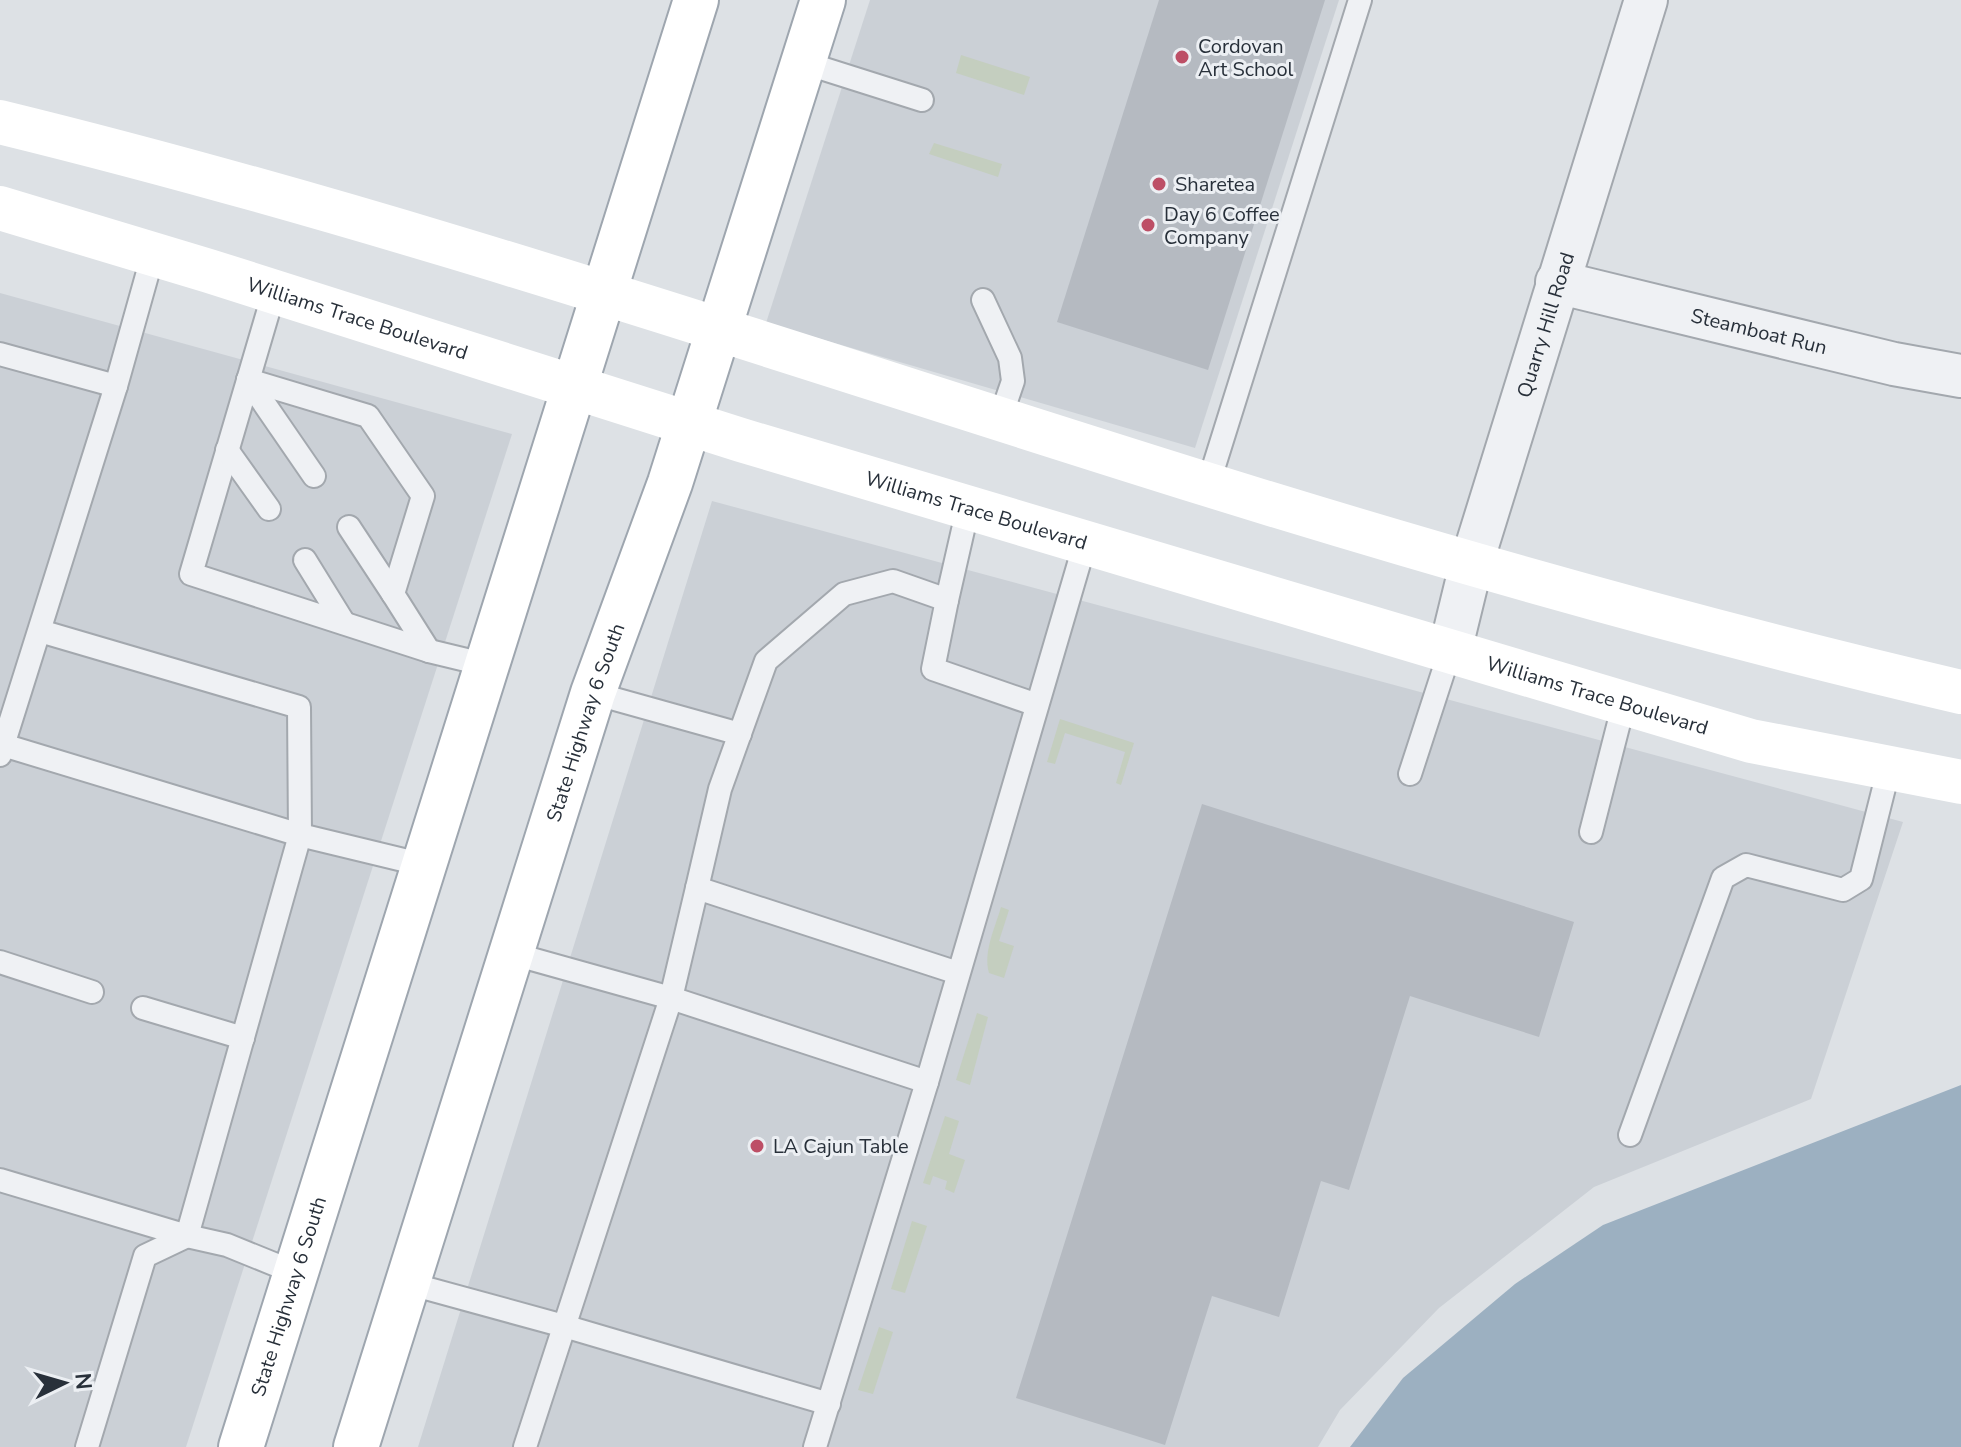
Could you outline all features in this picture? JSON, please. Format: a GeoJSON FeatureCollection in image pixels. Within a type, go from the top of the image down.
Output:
{"type":"FeatureCollection","features":[{"type":"Feature","properties":{"kind":"main road","name":"State Highway 6 South"},"geometry":{"type":"LineString","coordinates":[[241,1447],[696,0]]}},
{"type":"Feature","properties":{"kind":"main road","name":"State Highway 6 South"},"geometry":{"type":"LineString","coordinates":[[356,1447],[593,693],[670,483],[823,0]]}},
{"type":"Feature","properties":{"kind":"main road"},"geometry":{"type":"LineString","coordinates":[[0,122],[146,158],[604,292],[1208,485],[1471,565],[1835,663],[1961,692]]}},
{"type":"Feature","properties":{"kind":"main road","name":"Williams Trace Boulevard"},"geometry":{"type":"LineString","coordinates":[[0,208],[687,424],[1751,741],[1961,782]]}},
{"type":"Feature","properties":{"kind":"street","name":"Quarry Hill Road"},"geometry":{"type":"LineString","coordinates":[[1450,651],[1471,565],[1646,0]]}},
{"type":"Feature","properties":{"kind":"street","name":"Steamboat Run"},"geometry":{"type":"LineString","coordinates":[[1557,282],[1894,364],[1961,376]]}},
{"type":"Feature","properties":{"kind":"lane"},"geometry":{"type":"LineString","coordinates":[[1208,485],[1360,0]]}},
{"type":"Feature","properties":{"kind":"lane"},"geometry":{"type":"LineString","coordinates":[[802,62],[922,100]]}},
{"type":"Feature","properties":{"kind":"lane"},"geometry":{"type":"LineString","coordinates":[[153,254],[116,386],[2,750],[300,835],[424,865]]}},
{"type":"Feature","properties":{"kind":"lane"},"geometry":{"type":"LineString","coordinates":[[274,292],[191,574],[429,651],[487,665]]}},
{"type":"Feature","properties":{"kind":"lane"},"geometry":{"type":"LineString","coordinates":[[983,300],[1010,358],[1013,381],[1000,419]]}},
{"type":"Feature","properties":{"kind":"lane"},"geometry":{"type":"LineString","coordinates":[[0,354],[116,386]]}},
{"type":"Feature","properties":{"kind":"lane"},"geometry":{"type":"LineString","coordinates":[[248,380],[314,476]]}},
{"type":"Feature","properties":{"kind":"lane"},"geometry":{"type":"LineString","coordinates":[[248,380],[368,416],[423,496],[393,594]]}},
{"type":"Feature","properties":{"kind":"lane"},"geometry":{"type":"LineString","coordinates":[[227,450],[269,509]]}},
{"type":"Feature","properties":{"kind":"lane"},"geometry":{"type":"LineString","coordinates":[[968,508],[933,669],[1037,705]]}},
{"type":"Feature","properties":{"kind":"lane"},"geometry":{"type":"LineString","coordinates":[[349,527],[429,651]]}},
{"type":"Feature","properties":{"kind":"lane"},"geometry":{"type":"LineString","coordinates":[[815,1447],[927,1082],[1085,543]]}},
{"type":"Feature","properties":{"kind":"lane"},"geometry":{"type":"LineString","coordinates":[[305,560],[344,623]]}},
{"type":"Feature","properties":{"kind":"lane"},"geometry":{"type":"LineString","coordinates":[[525,1447],[671,998],[720,789],[766,661],[844,594],[893,581],[947,600]]}},
{"type":"Feature","properties":{"kind":"lane"},"geometry":{"type":"LineString","coordinates":[[40,631],[299,707],[300,835],[187,1236],[145,1256],[87,1447]]}},
{"type":"Feature","properties":{"kind":"lane"},"geometry":{"type":"LineString","coordinates":[[1410,774],[1450,651]]}},
{"type":"Feature","properties":{"kind":"lane"},"geometry":{"type":"LineString","coordinates":[[593,693],[740,734]]}},
{"type":"Feature","properties":{"kind":"lane"},"geometry":{"type":"LineString","coordinates":[[1591,832],[1624,703]]}},
{"type":"Feature","properties":{"kind":"lane"},"geometry":{"type":"LineString","coordinates":[[1630,1135],[1723,878],[1746,865],[1843,890],[1861,879],[1889,768]]}},
{"type":"Feature","properties":{"kind":"lane"},"geometry":{"type":"LineString","coordinates":[[697,888],[958,973]]}},
{"type":"Feature","properties":{"kind":"lane"},"geometry":{"type":"LineString","coordinates":[[510,953],[671,998],[927,1082]]}},
{"type":"Feature","properties":{"kind":"lane"},"geometry":{"type":"LineString","coordinates":[[0,962],[92,992]]}},
{"type":"Feature","properties":{"kind":"lane"},"geometry":{"type":"LineString","coordinates":[[143,1008],[243,1038]]}},
{"type":"Feature","properties":{"kind":"lane"},"geometry":{"type":"LineString","coordinates":[[0,1180],[227,1245],[296,1273]]}},
{"type":"Feature","properties":{"kind":"lane"},"geometry":{"type":"LineString","coordinates":[[407,1283],[829,1404]]}},
{"type":"Feature","properties":{"kind":"shaded area"},"geometry":{"type":"Polygon","coordinates":[[[870,0],[1339,0],[1195,448],[766,323],[870,0]]]}},
{"type":"Feature","properties":{"kind":"shaded area"},"geometry":{"type":"Polygon","coordinates":[[[0,293],[512,434],[186,1447],[0,1447],[0,293]]]}},
{"type":"Feature","properties":{"kind":"shaded area"},"geometry":{"type":"Polygon","coordinates":[[[712,501],[1903,822],[1811,1099],[1594,1187],[1439,1308],[1340,1410],[1318,1447],[418,1447],[712,501]]]}},
{"type":"Feature","properties":{"kind":"green space"},"geometry":{"type":"Polygon","coordinates":[[[961,55],[1030,77],[1024,95],[956,73],[961,55]]]}},
{"type":"Feature","properties":{"kind":"green space"},"geometry":{"type":"Polygon","coordinates":[[[934,143],[1002,164],[998,177],[929,154],[934,143]]]}},
{"type":"Feature","properties":{"kind":"green space"},"geometry":{"type":"Polygon","coordinates":[[[1060,719],[1134,743],[1121,785],[1116,783],[1125,752],[1065,733],[1055,764],[1047,762],[1060,719]]]}},
{"type":"Feature","properties":{"kind":"green space"},"geometry":{"type":"Polygon","coordinates":[[[1001,907],[1009,910],[999,941],[1014,946],[1004,978],[989,973],[988,965],[990,940],[1001,907]]]}},
{"type":"Feature","properties":{"kind":"green space"},"geometry":{"type":"Polygon","coordinates":[[[977,1013],[988,1017],[970,1085],[956,1080],[977,1013]]]}},
{"type":"Feature","properties":{"kind":"green space"},"geometry":{"type":"Polygon","coordinates":[[[945,1116],[959,1121],[949,1154],[965,1160],[954,1193],[945,1189],[947,1181],[933,1176],[930,1185],[923,1183],[945,1116]]]}},
{"type":"Feature","properties":{"kind":"green space"},"geometry":{"type":"Polygon","coordinates":[[[912,1221],[927,1226],[905,1293],[891,1289],[912,1221]]]}},
{"type":"Feature","properties":{"kind":"green space"},"geometry":{"type":"Polygon","coordinates":[[[879,1327],[893,1332],[873,1394],[858,1390],[879,1327]]]}},
{"type":"Feature","properties":{"kind":"water"},"geometry":{"type":"Polygon","coordinates":[[[1961,1085],[1961,1447],[1350,1447],[1403,1378],[1515,1284],[1603,1225],[1961,1085]]]}},
{"type":"Feature","properties":{"kind":"building"},"geometry":{"type":"Polygon","coordinates":[[[1159,0],[1325,0],[1208,370],[1057,322],[1159,0]]]}},
{"type":"Feature","properties":{"kind":"building"},"geometry":{"type":"Polygon","coordinates":[[[1202,804],[1574,922],[1539,1037],[1410,996],[1349,1190],[1321,1181],[1279,1317],[1212,1296],[1165,1445],[1016,1398],[1202,804]]]}},
{"type":"Feature","properties":{"kind":"place","name":"Cordovan Art School"},"geometry":{"type":"Point","coordinates":[1182,57]}},
{"type":"Feature","properties":{"kind":"place","name":"Sharetea"},"geometry":{"type":"Point","coordinates":[1159,184]}},
{"type":"Feature","properties":{"kind":"place","name":"Day 6 Coffee Company"},"geometry":{"type":"Point","coordinates":[1148,225]}},
{"type":"Feature","properties":{"kind":"place","name":"LA Cajun Table"},"geometry":{"type":"Point","coordinates":[757,1146]}}]}
